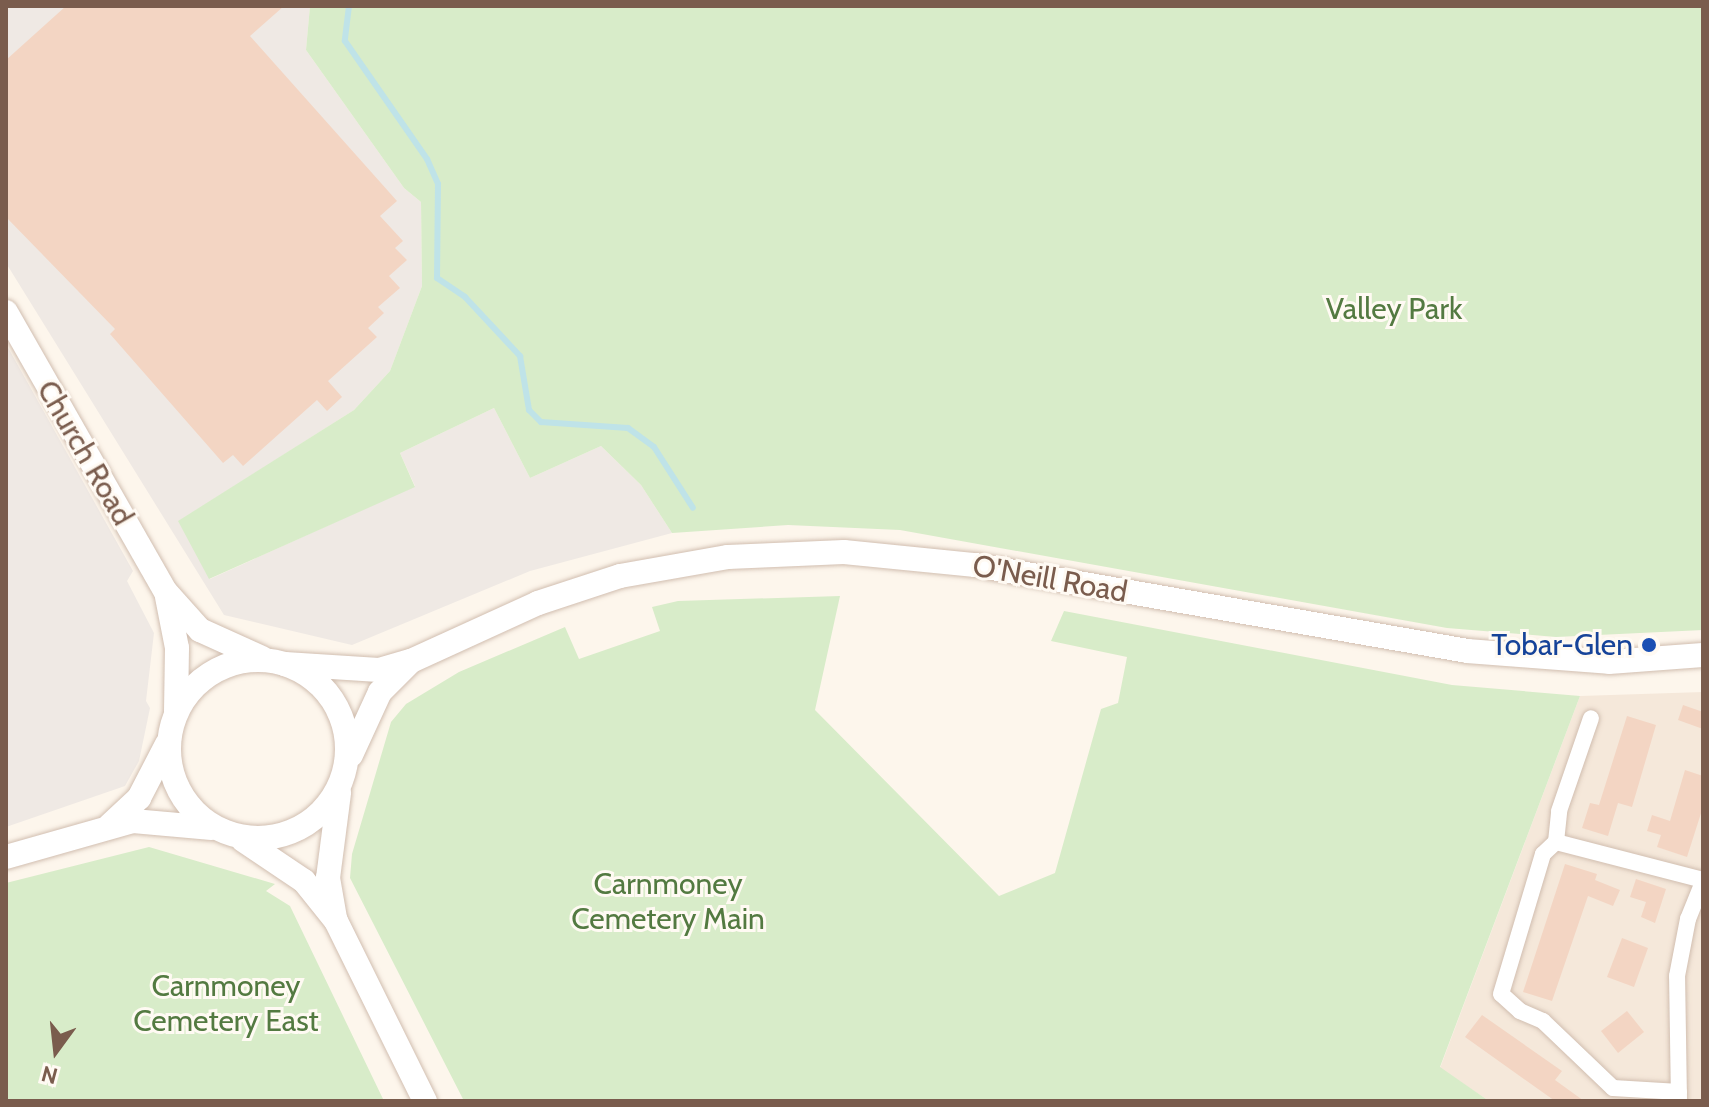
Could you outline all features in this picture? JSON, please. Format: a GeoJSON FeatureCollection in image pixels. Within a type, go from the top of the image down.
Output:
{"type":"FeatureCollection","features":[{"type":"Feature","properties":{"kind":"main road","name":"Church Road"},"geometry":{"type":"LineString","coordinates":[[6,312],[166,592],[200,630],[279,663]]}},
{"type":"Feature","properties":{"kind":"main road","name":"O'Neill Road"},"geometry":{"type":"LineString","coordinates":[[279,663],[379,670],[411,661],[538,603],[620,576],[728,557],[829,552],[975,565],[1482,653],[1609,662],[1703,655]]}},
{"type":"Feature","properties":{"kind":"main road","name":"Church Road"},"geometry":{"type":"LineString","coordinates":[[166,592],[177,648],[173,725]]}},
{"type":"Feature","properties":{"kind":"main road","name":"O'Neill Road"},"geometry":{"type":"LineString","coordinates":[[344,774],[380,692],[411,661]]}},
{"type":"Feature","properties":{"kind":"main road"},"geometry":{"type":"LineString","coordinates":[[110,825],[154,776],[186,697],[215,671],[233,664],[279,663],[318,683],[336,706],[346,734],[344,774],[331,831],[328,878],[336,921]]}},
{"type":"Feature","properties":{"kind":"main road"},"geometry":{"type":"LineString","coordinates":[[173,725],[173,776],[181,794],[193,810],[267,853],[304,881],[336,921],[425,1101]]}},
{"type":"Feature","properties":{"kind":"main road"},"geometry":{"type":"LineString","coordinates":[[6,857],[110,825],[133,821],[192,824],[269,838],[298,828],[323,811],[344,774]]}},
{"type":"Feature","properties":{"kind":"street"},"geometry":{"type":"LineString","coordinates":[[1556,842],[1703,881],[1688,919],[1677,976],[1679,1097],[1613,1088],[1543,1021],[1520,1011],[1501,994],[1543,854],[1556,842],[1559,811],[1591,718]]}},
{"type":"Feature","properties":{"kind":"street"},"geometry":{"type":"LineString","coordinates":[[1600,1101],[1613,1088]]}},
{"type":"Feature","properties":{"kind":"shaded area"},"geometry":{"type":"Polygon","coordinates":[[[6,6],[310,6],[306,50],[404,188],[421,202],[422,286],[390,371],[354,410],[179,521],[210,579],[415,486],[400,453],[494,408],[530,478],[601,446],[641,485],[672,533],[530,571],[352,645],[224,615],[6,263],[6,6]]]}},
{"type":"Feature","properties":{"kind":"shaded area"},"geometry":{"type":"Polygon","coordinates":[[[6,344],[133,571],[127,581],[154,633],[146,701],[150,708],[139,761],[125,786],[6,827],[6,344]]]}},
{"type":"Feature","properties":{"kind":"shaded area"},"geometry":{"type":"Polygon","coordinates":[[[1703,692],[1703,1101],[1489,1101],[1440,1068],[1580,696],[1703,692]]]}},
{"type":"Feature","properties":{"kind":"green space","name":"Valley Park"},"geometry":{"type":"Polygon","coordinates":[[[310,6],[1703,6],[1703,630],[1556,637],[1447,628],[900,530],[788,525],[672,533],[641,485],[601,446],[530,478],[494,408],[400,453],[415,487],[209,579],[178,521],[354,410],[390,371],[422,286],[421,202],[404,188],[306,50],[310,6]]]}},
{"type":"Feature","properties":{"kind":"green space","name":"Carnmoney Cemetery Main"},"geometry":{"type":"Polygon","coordinates":[[[840,596],[815,710],[999,896],[1055,873],[1101,709],[1118,703],[1127,657],[1051,641],[1064,611],[1452,685],[1580,696],[1440,1067],[1489,1101],[464,1101],[350,878],[352,854],[391,722],[406,704],[459,672],[565,627],[579,659],[660,631],[652,607],[678,601],[840,596]]]}},
{"type":"Feature","properties":{"kind":"green space","name":"Carnmoney Cemetery East"},"geometry":{"type":"Polygon","coordinates":[[[149,847],[275,884],[266,891],[290,906],[384,1101],[6,1101],[6,883],[149,847]]]}},
{"type":"Feature","properties":{"kind":"building"},"geometry":{"type":"Polygon","coordinates":[[[66,6],[284,6],[250,36],[397,201],[380,216],[403,241],[395,248],[407,260],[389,276],[400,288],[378,307],[384,313],[368,328],[377,337],[328,381],[342,397],[327,411],[317,400],[243,466],[233,455],[223,463],[110,334],[115,329],[6,217],[6,60],[66,6]]]}},
{"type":"Feature","properties":{"kind":"building"},"geometry":{"type":"Polygon","coordinates":[[[1683,705],[1703,712],[1703,729],[1678,720],[1683,705]]]}},
{"type":"Feature","properties":{"kind":"building"},"geometry":{"type":"Polygon","coordinates":[[[1627,716],[1656,725],[1632,807],[1618,803],[1608,836],[1582,828],[1590,803],[1599,805],[1627,716]]]}},
{"type":"Feature","properties":{"kind":"building"},"geometry":{"type":"Polygon","coordinates":[[[1685,770],[1703,776],[1703,807],[1687,857],[1657,847],[1661,835],[1647,831],[1652,815],[1670,821],[1685,770]]]}},
{"type":"Feature","properties":{"kind":"building"},"geometry":{"type":"Polygon","coordinates":[[[1565,864],[1597,874],[1595,880],[1620,890],[1613,906],[1588,896],[1552,1001],[1523,992],[1565,864]]]}},
{"type":"Feature","properties":{"kind":"building"},"geometry":{"type":"Polygon","coordinates":[[[1636,879],[1666,889],[1655,923],[1641,917],[1646,902],[1630,897],[1636,879]]]}},
{"type":"Feature","properties":{"kind":"building"},"geometry":{"type":"Polygon","coordinates":[[[1622,938],[1648,948],[1634,987],[1607,977],[1622,938]]]}},
{"type":"Feature","properties":{"kind":"building"},"geometry":{"type":"Polygon","coordinates":[[[1627,1011],[1644,1032],[1618,1053],[1601,1031],[1627,1011]]]}},
{"type":"Feature","properties":{"kind":"building"},"geometry":{"type":"Polygon","coordinates":[[[1482,1015],[1562,1071],[1555,1080],[1584,1101],[1555,1101],[1465,1037],[1482,1015]]]}},
{"type":"Feature","properties":{"kind":"waterway"},"geometry":{"type":"LineString","coordinates":[[349,6],[345,41],[427,159],[438,184],[437,278],[465,297],[520,356],[529,410],[541,422],[628,428],[654,447],[693,508]]}},
{"type":"Feature","properties":{"kind":"place","name":"Tobar-Glen"},"geometry":{"type":"Point","coordinates":[1649,645]}}]}
